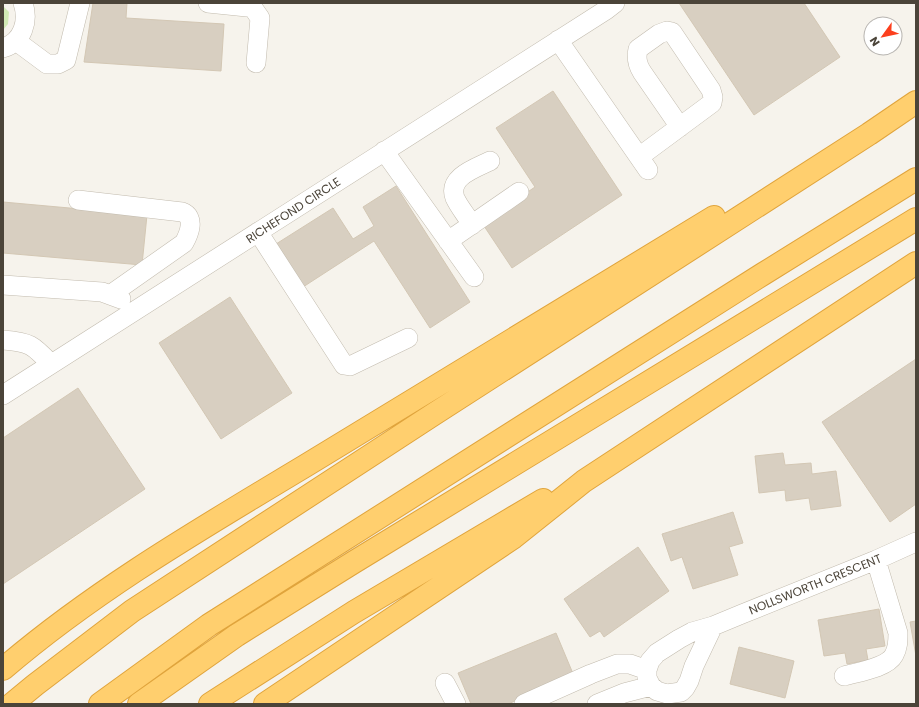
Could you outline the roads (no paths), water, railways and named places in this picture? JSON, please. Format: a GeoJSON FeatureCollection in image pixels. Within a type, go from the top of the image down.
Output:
{"type":"FeatureCollection","features":[{"type":"Feature","properties":{"kind":"highway"},"geometry":{"type":"LineString","coordinates":[[12,704],[34,685],[132,611],[434,414],[869,134],[916,102]]}},
{"type":"Feature","properties":{"kind":"highway"},"geometry":{"type":"LineString","coordinates":[[3,669],[20,654],[60,624],[129,575],[247,501],[764,185],[869,134]]}},
{"type":"Feature","properties":{"kind":"highway"},"geometry":{"type":"LineString","coordinates":[[100,704],[210,625],[916,179]]}},
{"type":"Feature","properties":{"kind":"highway"},"geometry":{"type":"LineString","coordinates":[[139,704],[238,635],[354,562],[916,219]]}},
{"type":"Feature","properties":{"kind":"highway"},"geometry":{"type":"LineString","coordinates":[[265,704],[514,537],[584,481],[916,263]]}},
{"type":"Feature","properties":{"kind":"highway"},"geometry":{"type":"LineString","coordinates":[[210,704],[354,612],[542,500],[584,481]]}},
{"type":"Feature","properties":{"kind":"street"},"geometry":{"type":"LineString","coordinates":[[26,6],[26,21],[22,32],[9,44],[47,64],[53,65],[66,60],[80,3]]}},
{"type":"Feature","properties":{"kind":"street"},"geometry":{"type":"LineString","coordinates":[[208,3],[247,6],[256,11],[260,18],[256,63]]}},
{"type":"Feature","properties":{"kind":"street","name":"RICHEFOND CIRCLE"},"geometry":{"type":"LineString","coordinates":[[582,25],[599,3]]}},
{"type":"Feature","properties":{"kind":"street","name":"RICHEFOND CIRCLE"},"geometry":{"type":"LineString","coordinates":[[3,394],[615,3]]}},
{"type":"Feature","properties":{"kind":"street"},"geometry":{"type":"LineString","coordinates":[[558,40],[643,164],[680,127],[712,103],[713,98],[711,90],[672,32],[667,31],[659,34],[638,49],[637,59],[638,65],[642,72],[680,127]]}},
{"type":"Feature","properties":{"kind":"street"},"geometry":{"type":"LineString","coordinates":[[384,152],[474,278]]}},
{"type":"Feature","properties":{"kind":"street"},"geometry":{"type":"LineString","coordinates":[[472,224],[456,198],[454,184],[458,178],[490,161]]}},
{"type":"Feature","properties":{"kind":"street"},"geometry":{"type":"LineString","coordinates":[[448,241],[519,192]]}},
{"type":"Feature","properties":{"kind":"street"},"geometry":{"type":"LineString","coordinates":[[78,200],[182,212],[187,214],[189,217],[190,229],[184,243],[110,295]]}},
{"type":"Feature","properties":{"kind":"street"},"geometry":{"type":"LineString","coordinates":[[258,232],[344,366],[350,366],[408,338]]}},
{"type":"Feature","properties":{"kind":"street"},"geometry":{"type":"LineString","coordinates":[[3,284],[102,292],[138,308]]}},
{"type":"Feature","properties":{"kind":"street"},"geometry":{"type":"LineString","coordinates":[[3,340],[28,344],[36,348],[51,364]]}},
{"type":"Feature","properties":{"kind":"street","name":"NOLLSWORTH CRESCENT"},"geometry":{"type":"LineString","coordinates":[[649,678],[650,661],[657,653],[692,632],[713,626],[876,560],[916,542]]}},
{"type":"Feature","properties":{"kind":"street"},"geometry":{"type":"LineString","coordinates":[[844,676],[887,663],[894,656],[897,646],[898,634],[876,560]]}},
{"type":"Feature","properties":{"kind":"street"},"geometry":{"type":"LineString","coordinates":[[524,704],[591,674],[618,664],[630,664],[649,678],[657,691],[667,694],[681,692],[686,688],[694,666],[713,626]]}},
{"type":"Feature","properties":{"kind":"street"},"geometry":{"type":"LineString","coordinates":[[596,704],[624,693],[649,678]]}},
{"type":"Feature","properties":{"kind":"street"},"geometry":{"type":"LineString","coordinates":[[445,683],[456,704]]}}]}
